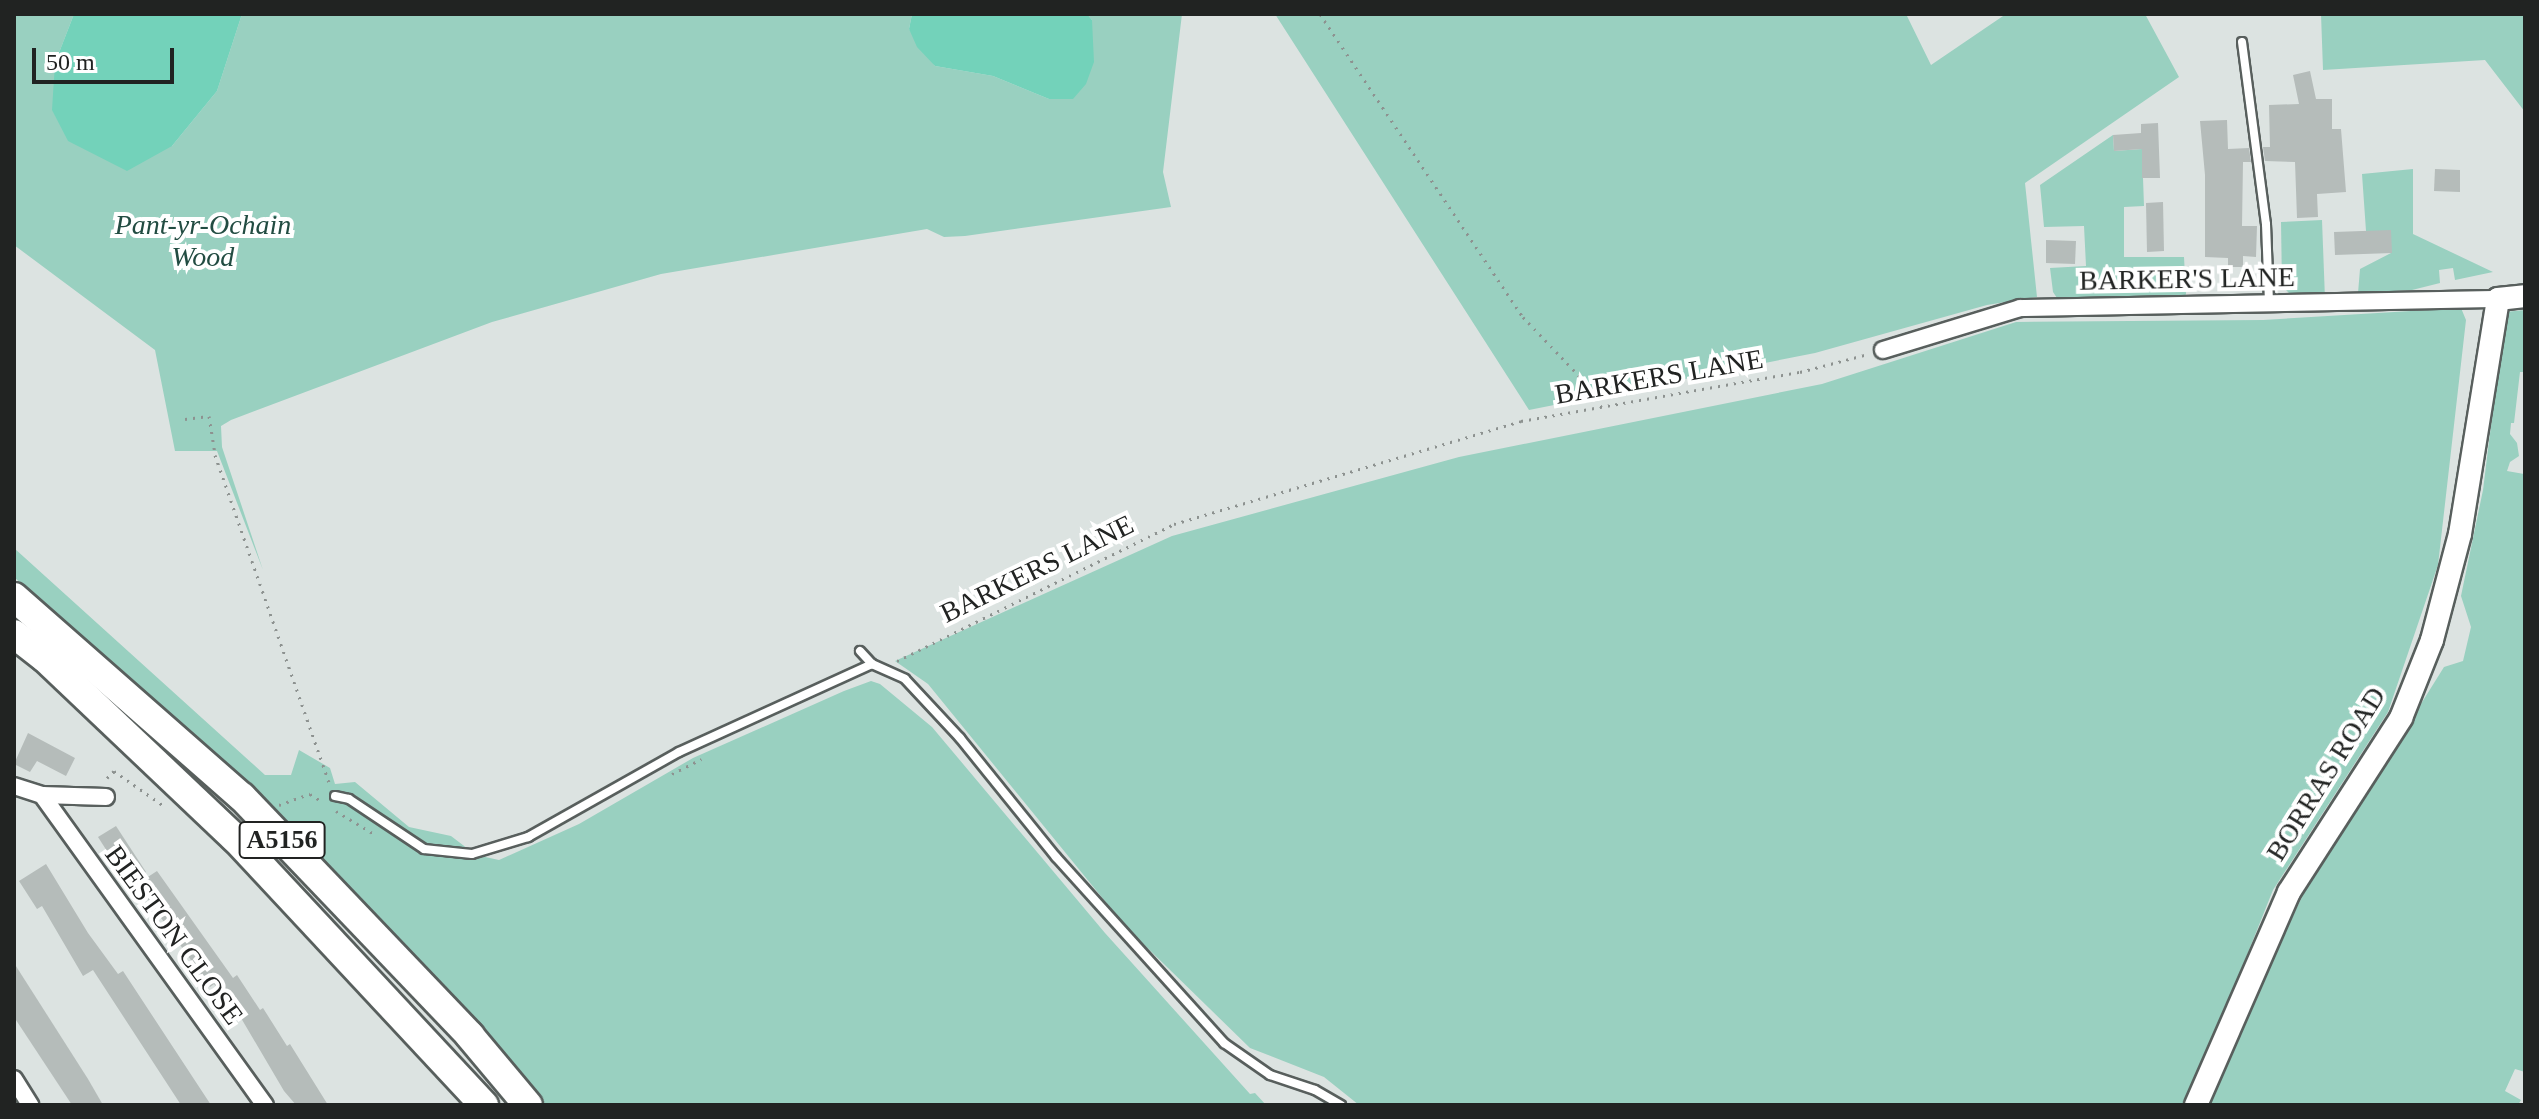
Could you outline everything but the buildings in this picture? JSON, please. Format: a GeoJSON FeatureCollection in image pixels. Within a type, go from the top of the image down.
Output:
{"type":"FeatureCollection","features":[{"type":"Feature","properties":{"kind":"highway","name":"A5156"},"geometry":{"type":"LineString","coordinates":[[14,597],[257,813],[470,1036],[528,1105]]}},
{"type":"Feature","properties":{"kind":"highway","name":"A5156"},"geometry":{"type":"LineString","coordinates":[[14,634],[45,658],[235,838],[484,1105]]}},
{"type":"Feature","properties":{"kind":"street"},"geometry":{"type":"LineString","coordinates":[[2498,299],[2525,296]]}},
{"type":"Feature","properties":{"kind":"street","name":"BARKER'S LANE"},"geometry":{"type":"LineString","coordinates":[[1883,350],[2020,308],[2498,299]]}},
{"type":"Feature","properties":{"kind":"street","name":"BORRAS ROAD"},"geometry":{"type":"LineString","coordinates":[[2196,1105],[2289,892],[2401,718],[2432,640],[2460,534],[2498,299]]}},
{"type":"Feature","properties":{"kind":"street"},"geometry":{"type":"LineString","coordinates":[[14,786],[42,795],[106,797]]}},
{"type":"Feature","properties":{"kind":"street","name":"BIESTON CLOSE"},"geometry":{"type":"LineString","coordinates":[[42,795],[265,1105]]}},
{"type":"Feature","properties":{"kind":"street"},"geometry":{"type":"LineString","coordinates":[[14,1079],[30,1105]]}},
{"type":"Feature","properties":{"kind":"lane"},"geometry":{"type":"LineString","coordinates":[[2242,42],[2264,209],[2269,304]]}},
{"type":"Feature","properties":{"kind":"lane"},"geometry":{"type":"LineString","coordinates":[[860,651],[872,664],[905,679],[960,738],[1056,857],[1224,1043],[1270,1075],[1315,1090],[1341,1105]]}},
{"type":"Feature","properties":{"kind":"lane"},"geometry":{"type":"LineString","coordinates":[[335,796],[349,799],[424,849],[472,854],[528,837],[577,813],[679,752],[872,664]]}},
{"type":"Feature","properties":{"kind":"path"},"geometry":{"type":"LineString","coordinates":[[1320,14],[1523,317],[1588,385],[1601,407]]}},
{"type":"Feature","properties":{"kind":"path","name":"BARKERS LANE"},"geometry":{"type":"LineString","coordinates":[[882,668],[1174,524],[1521,421],[1800,372],[1883,350]]}},
{"type":"Feature","properties":{"kind":"path"},"geometry":{"type":"LineString","coordinates":[[185,419],[209,416],[215,455],[313,745],[335,796]]}},
{"type":"Feature","properties":{"kind":"path"},"geometry":{"type":"LineString","coordinates":[[664,778],[707,756]]}},
{"type":"Feature","properties":{"kind":"path"},"geometry":{"type":"LineString","coordinates":[[257,813],[310,794],[379,836]]}},
{"type":"Feature","properties":{"kind":"green space","name":"Pant-yr-Ochain Wood"},"geometry":{"type":"Polygon","coordinates":[[[14,14],[74,14],[55,63],[172,146],[217,91],[242,14],[912,14],[909,29],[935,66],[993,76],[1049,99],[1092,20],[1087,14],[1182,14],[1163,172],[1171,207],[965,236],[944,237],[927,229],[661,274],[492,322],[231,420],[221,426],[222,447],[263,570],[217,451],[175,451],[155,350],[14,245],[14,14]]]}},
{"type":"Feature","properties":{"kind":"green space"},"geometry":{"type":"Polygon","coordinates":[[[1275,14],[1906,14],[1931,65],[2006,14],[2145,14],[2179,77],[2025,183],[2037,297],[1987,305],[1815,353],[1529,410],[1275,14]]]}},
{"type":"Feature","properties":{"kind":"green space"},"geometry":{"type":"Polygon","coordinates":[[[2321,14],[2525,14],[2525,112],[2485,60],[2323,70],[2321,14]]]}},
{"type":"Feature","properties":{"kind":"green space"},"geometry":{"type":"Polygon","coordinates":[[[2113,135],[2114,151],[2142,149],[2144,206],[2124,207],[2124,257],[2184,257],[2186,294],[2182,300],[2059,301],[2053,292],[2050,268],[2086,266],[2084,226],[2044,227],[2040,185],[2113,135]]]}},
{"type":"Feature","properties":{"kind":"green space"},"geometry":{"type":"Polygon","coordinates":[[[2413,169],[2413,234],[2493,272],[2455,280],[2453,268],[2439,270],[2440,283],[2412,290],[2358,293],[2360,269],[2391,253],[2366,231],[2362,174],[2413,169]]]}},
{"type":"Feature","properties":{"kind":"green space"},"geometry":{"type":"Polygon","coordinates":[[[2322,220],[2325,299],[2296,300],[2282,286],[2281,222],[2322,220]]]}},
{"type":"Feature","properties":{"kind":"green space"},"geometry":{"type":"Polygon","coordinates":[[[2461,308],[2466,320],[2438,565],[2388,712],[2273,890],[2187,1105],[1359,1105],[1324,1077],[1250,1048],[1126,927],[928,684],[895,661],[1172,536],[1459,457],[1822,384],[2016,322],[2263,320],[2461,308]]]}},
{"type":"Feature","properties":{"kind":"green space"},"geometry":{"type":"Polygon","coordinates":[[[2525,310],[2525,372],[2520,372],[2510,434],[2517,443],[2519,456],[2510,462],[2507,471],[2524,474],[2525,478],[2525,1072],[2515,1069],[2505,1091],[2521,1100],[2518,1105],[2205,1105],[2306,888],[2444,667],[2463,661],[2471,627],[2461,596],[2483,490],[2505,312],[2525,310]]]}},
{"type":"Feature","properties":{"kind":"green space"},"geometry":{"type":"Polygon","coordinates":[[[14,548],[265,775],[291,775],[299,750],[330,768],[335,784],[355,782],[409,827],[451,836],[476,855],[499,860],[579,824],[693,758],[844,691],[871,681],[880,684],[932,727],[1105,933],[1250,1094],[1255,1093],[1266,1105],[534,1105],[229,776],[14,577],[14,548]]]}},
{"type":"Feature","properties":{"kind":"shaded area"},"geometry":{"type":"Polygon","coordinates":[[[74,14],[242,14],[217,91],[172,146],[127,171],[68,141],[52,110],[55,63],[74,14]]]}},
{"type":"Feature","properties":{"kind":"shaded area"},"geometry":{"type":"Polygon","coordinates":[[[912,14],[1087,14],[1092,20],[1094,62],[1086,84],[1073,99],[1049,99],[993,76],[935,66],[917,47],[909,29],[912,14]]]}}]}
